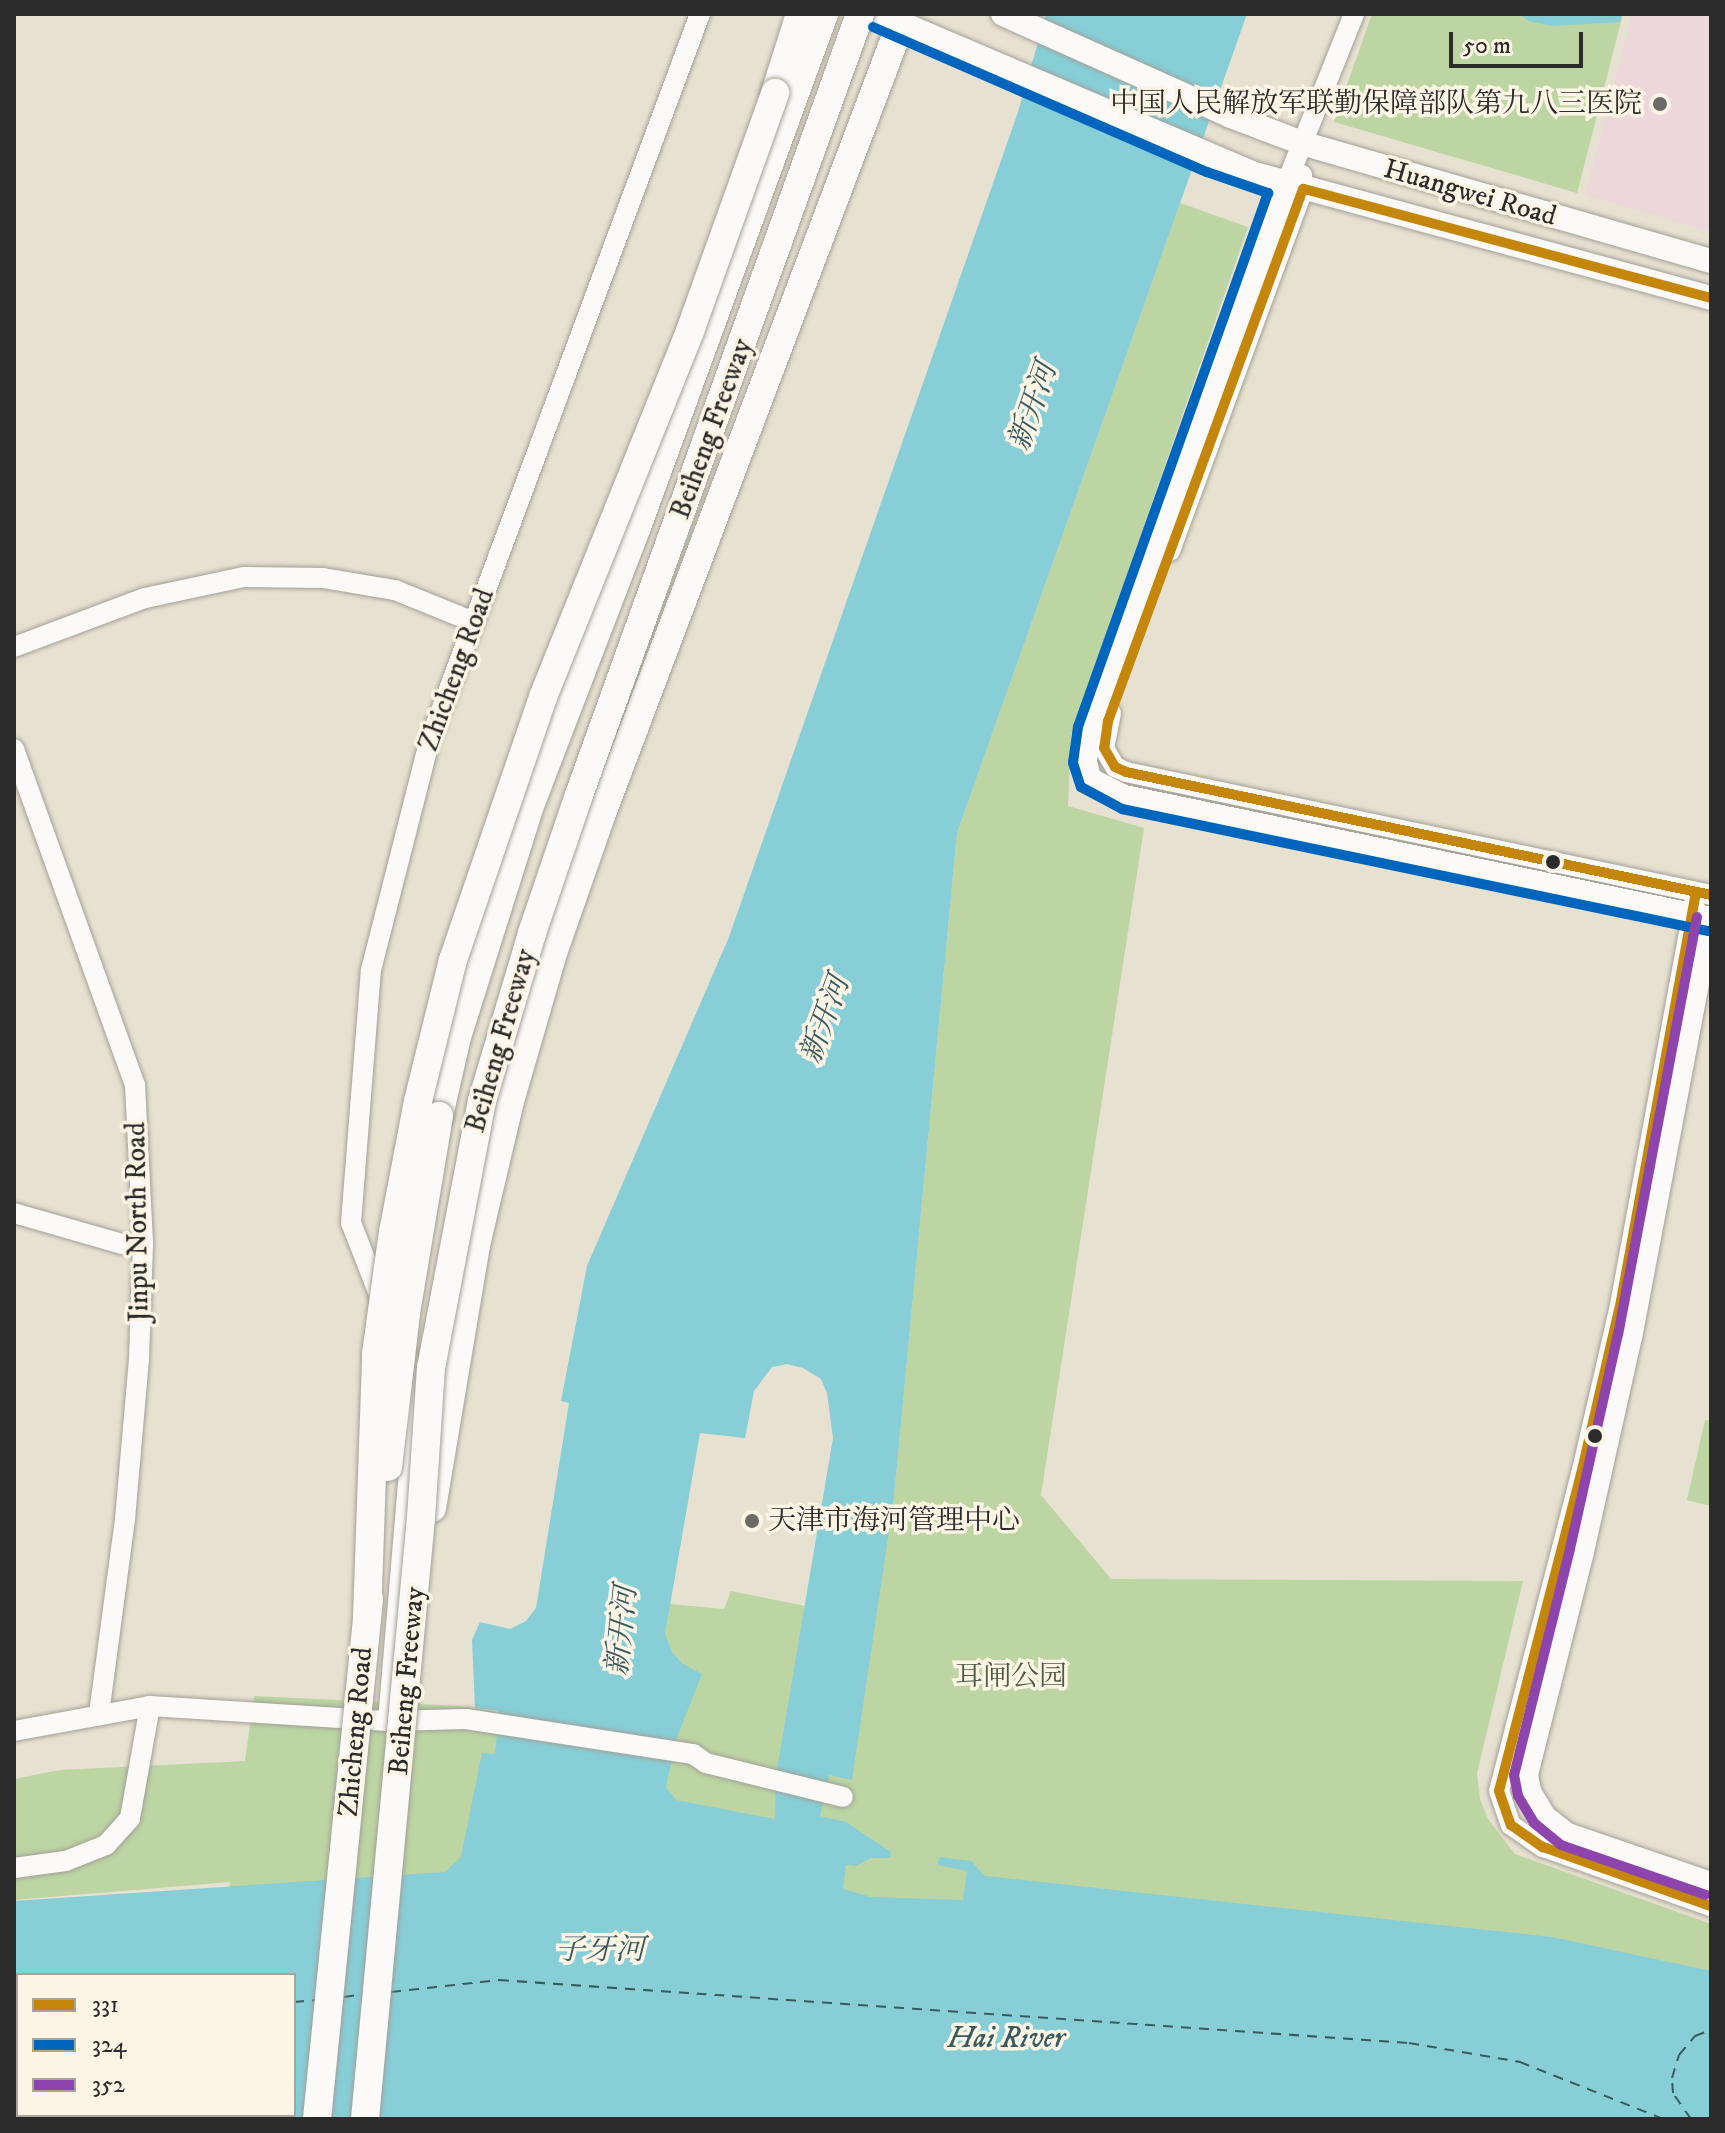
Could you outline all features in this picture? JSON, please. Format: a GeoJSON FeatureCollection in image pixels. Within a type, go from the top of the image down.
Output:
{"type":"FeatureCollection","features":[{"type":"Feature","properties":{"kind":"highway"},"geometry":{"type":"LineString","coordinates":[[367,1618],[376,1354],[393,1232],[418,1101],[453,960],[543,697],[690,331],[800,14]]}},
{"type":"Feature","properties":{"kind":"highway","name":"Beiheng Freeway"},"geometry":{"type":"LineString","coordinates":[[439,1116],[457,1037],[531,803],[637,527],[824,14]]}},
{"type":"Feature","properties":{"kind":"highway","name":"Beiheng Freeway"},"geometry":{"type":"LineString","coordinates":[[365,2119],[408,1667],[431,1368],[482,1101],[532,933],[579,795],[860,14]]}},
{"type":"Feature","properties":{"kind":"highway"},"geometry":{"type":"LineString","coordinates":[[408,1667],[476,1245],[510,1101],[552,956],[601,816],[786,331],[890,19]]}},
{"type":"Feature","properties":{"kind":"highway","name":"Zhicheng Road"},"geometry":{"type":"LineString","coordinates":[[317,2119],[367,1618],[406,1313],[439,1116]]}},
{"type":"Feature","properties":{"kind":"main road","name":"Huangwei Road"},"geometry":{"type":"LineString","coordinates":[[1003,14],[1231,116],[1302,143],[1711,261]]}},
{"type":"Feature","properties":{"kind":"main road","name":"Huangwei Road"},"geometry":{"type":"LineString","coordinates":[[890,19],[1213,159],[1294,187],[1711,298]]}},
{"type":"Feature","properties":{"kind":"street","name":"Zhicheng Road"},"geometry":{"type":"LineString","coordinates":[[388,1721],[417,1379],[366,1270],[351,1223],[371,970],[429,743],[700,14]]}},
{"type":"Feature","properties":{"kind":"street"},"geometry":{"type":"LineString","coordinates":[[1354,14],[1302,143],[1294,187],[1108,721],[1104,748],[1107,758],[1126,772],[1704,893],[1705,917],[1632,1337],[1584,1552],[1528,1775],[1536,1801],[1546,1816],[1568,1833],[1711,1882]]}},
{"type":"Feature","properties":{"kind":"street"},"geometry":{"type":"LineString","coordinates":[[1294,187],[1091,732],[1087,762],[1091,778],[1125,795],[1705,917]]}},
{"type":"Feature","properties":{"kind":"street"},"geometry":{"type":"LineString","coordinates":[[14,647],[145,598],[244,577],[323,578],[395,590],[474,622]]}},
{"type":"Feature","properties":{"kind":"street","name":"Jinpu North Road"},"geometry":{"type":"LineString","coordinates":[[14,749],[135,1085],[143,1244],[139,1359],[126,1504],[99,1714]]}},
{"type":"Feature","properties":{"kind":"street"},"geometry":{"type":"LineString","coordinates":[[1705,917],[1581,1474],[1499,1791],[1511,1825],[1543,1847],[1711,1906]]}},
{"type":"Feature","properties":{"kind":"street"},"geometry":{"type":"LineString","coordinates":[[14,1213],[122,1244],[143,1244]]}},
{"type":"Feature","properties":{"kind":"street"},"geometry":{"type":"LineString","coordinates":[[14,1868],[66,1861],[106,1845],[130,1818],[150,1706]]}},
{"type":"Feature","properties":{"kind":"street"},"geometry":{"type":"LineString","coordinates":[[14,1731],[150,1706],[388,1721],[466,1719],[693,1754],[706,1763],[836,1796]]}},
{"type":"Feature","properties":{"kind":"shaded area","name":"中国人民解放军联勤保障部队第九八三医院"},"geometry":{"type":"Polygon","coordinates":[[[1632,14],[1711,14],[1711,232],[1585,195],[1632,14]]]}},
{"type":"Feature","properties":{"kind":"green space"},"geometry":{"type":"Polygon","coordinates":[[[1372,14],[1623,14],[1577,193],[1334,122],[1372,14]]]}},
{"type":"Feature","properties":{"kind":"green space","name":"耳闸公园"},"geometry":{"type":"Polygon","coordinates":[[[1180,203],[1248,227],[1071,735],[1068,806],[1144,828],[1041,1495],[1111,1579],[1523,1581],[1477,1773],[1480,1799],[1488,1819],[1515,1854],[1711,1924],[1711,2119],[199,2119],[296,2117],[296,1973],[218,1973],[230,1882],[14,1900],[14,1779],[60,1770],[245,1761],[254,1696],[460,1706],[676,1740],[683,1664],[672,1652],[665,1634],[670,1604],[724,1609],[731,1591],[805,1606],[778,1764],[894,1497],[957,833],[1180,203]]]}},
{"type":"Feature","properties":{"kind":"green space"},"geometry":{"type":"Polygon","coordinates":[[[1705,1420],[1711,1421],[1711,1506],[1687,1500],[1705,1420]]]}},
{"type":"Feature","properties":{"kind":"water","name":"子牙河"},"geometry":{"type":"Polygon","coordinates":[[[1046,14],[1247,14],[957,833],[894,1497],[852,1780],[829,1775],[820,1816],[846,1822],[891,1852],[890,1858],[871,1858],[856,1866],[846,1865],[843,1889],[871,1897],[963,1900],[967,1871],[937,1865],[940,1857],[971,1861],[985,1876],[1552,1937],[1711,1971],[1711,2119],[14,2119],[14,1901],[445,1872],[461,1857],[482,1753],[495,1754],[499,1711],[475,1708],[472,1640],[480,1622],[510,1629],[526,1621],[536,1608],[569,1403],[561,1401],[587,1266],[729,937],[1018,112],[1046,14]],[[787,1364],[772,1367],[754,1391],[745,1438],[700,1433],[665,1634],[672,1652],[683,1664],[702,1674],[676,1740],[666,1787],[676,1800],[775,1819],[776,1775],[833,1438],[827,1393],[821,1379],[803,1368],[787,1364]]]}},
{"type":"Feature","properties":{"kind":"water"},"geometry":{"type":"Polygon","coordinates":[[[1519,14],[1622,14],[1620,22],[1551,26],[1529,21],[1519,14]]]}},
{"type":"Feature","properties":{"kind":"ferry route"},"geometry":{"type":"LineString","coordinates":[[391,1992],[499,1980],[1409,2043],[1520,2062],[1663,2119]]}},
{"type":"Feature","properties":{"kind":"ferry route"},"geometry":{"type":"LineString","coordinates":[[344,1997],[365,1994]]}},
{"type":"Feature","properties":{"kind":"ferry route"},"geometry":{"type":"LineString","coordinates":[[296,2002],[317,2000]]}},
{"type":"Feature","properties":{"kind":"ferry route"},"geometry":{"type":"LineString","coordinates":[[1691,2119],[1673,2093],[1672,2078],[1679,2055],[1695,2036],[1711,2030]]}},
{"type":"Feature","properties":{"kind":"transit line","name":"324"},"geometry":{"type":"LineString","coordinates":[[873,27],[1207,172],[1268,193],[1078,727],[1073,763],[1081,787],[1122,809],[1708,931]]}},
{"type":"Feature","properties":{"kind":"transit line","name":"331"},"geometry":{"type":"LineString","coordinates":[[1711,298],[1303,189],[1108,721],[1104,748],[1115,767],[1126,772],[1711,895]]}},
{"type":"Feature","properties":{"kind":"transit line","name":"331"},"geometry":{"type":"LineString","coordinates":[[1696,892],[1621,1301],[1581,1474],[1499,1791],[1511,1825],[1543,1847],[1711,1906]]}},
{"type":"Feature","properties":{"kind":"transit line","name":"352"},"geometry":{"type":"LineString","coordinates":[[1697,917],[1618,1334],[1570,1549],[1514,1775],[1518,1796],[1534,1823],[1561,1845],[1706,1895]]}},
{"type":"Feature","properties":{"kind":"place","name":"中国人民解放军联勤保障部队第九八三医院"},"geometry":{"type":"Point","coordinates":[1660,104]}},
{"type":"Feature","properties":{"kind":"place","name":"天津市海河管理中心"},"geometry":{"type":"Point","coordinates":[752,1521]}},
{"type":"Feature","properties":{"kind":"water label","name":"新开河"},"geometry":{"type":"Point","coordinates":[1034,407]}},
{"type":"Feature","properties":{"kind":"water label","name":"新开河"},"geometry":{"type":"Point","coordinates":[826,1020]}},
{"type":"Feature","properties":{"kind":"water label","name":"新开河"},"geometry":{"type":"Point","coordinates":[623,1631]}},
{"type":"Feature","properties":{"kind":"water label","name":"Hai River"},"geometry":{"type":"Point","coordinates":[1006,2039]}}]}
